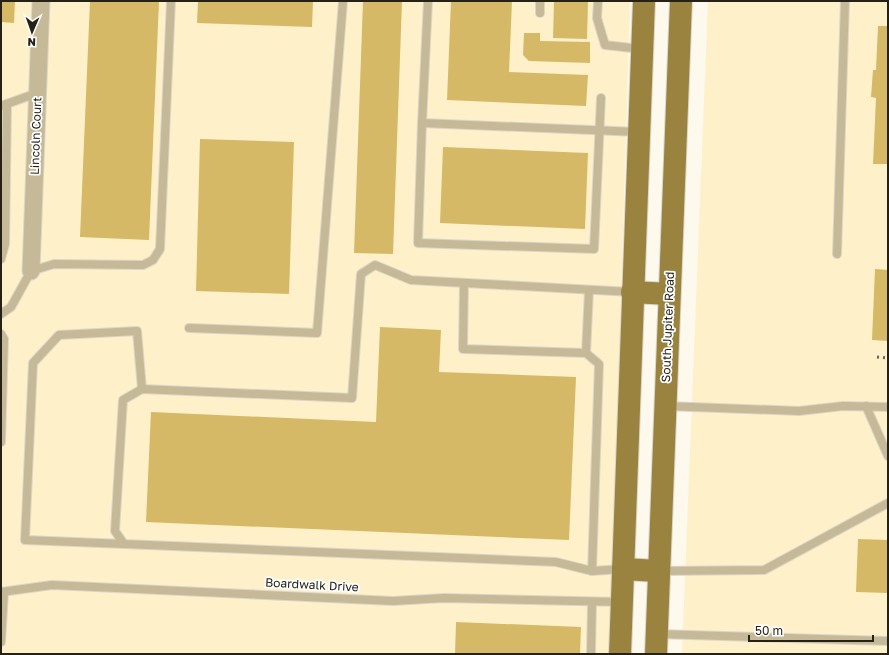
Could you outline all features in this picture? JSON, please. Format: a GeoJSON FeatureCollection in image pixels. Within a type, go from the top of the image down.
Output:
{"type":"FeatureCollection","features":[{"type":"Feature","properties":{"kind":"main road"},"geometry":{"type":"LineString","coordinates":[[620,654],[632,292],[644,1]]}},
{"type":"Feature","properties":{"kind":"main road","name":"South Jupiter Road"},"geometry":{"type":"LineString","coordinates":[[656,644],[681,1]]}},
{"type":"Feature","properties":{"kind":"main road"},"geometry":{"type":"LineString","coordinates":[[632,292],[669,294]]}},
{"type":"Feature","properties":{"kind":"main road"},"geometry":{"type":"LineString","coordinates":[[623,569],[658,571]]}},
{"type":"Feature","properties":{"kind":"street","name":"Lincoln Court"},"geometry":{"type":"LineString","coordinates":[[31,271],[41,1]]}},
{"type":"Feature","properties":{"kind":"lane"},"geometry":{"type":"LineString","coordinates":[[1,314],[11,307],[31,271],[54,264],[143,265],[153,260],[160,249],[171,1]]}},
{"type":"Feature","properties":{"kind":"lane"},"geometry":{"type":"LineString","coordinates":[[189,328],[317,333],[343,1]]}},
{"type":"Feature","properties":{"kind":"lane"},"geometry":{"type":"LineString","coordinates":[[428,1],[418,243],[594,249],[601,98]]}},
{"type":"Feature","properties":{"kind":"lane"},"geometry":{"type":"LineString","coordinates":[[540,1],[540,13]]}},
{"type":"Feature","properties":{"kind":"lane"},"geometry":{"type":"LineString","coordinates":[[598,1],[597,18],[605,45],[642,49]]}},
{"type":"Feature","properties":{"kind":"lane"},"geometry":{"type":"LineString","coordinates":[[837,254],[845,1]]}},
{"type":"Feature","properties":{"kind":"lane"},"geometry":{"type":"LineString","coordinates":[[1,259],[4,244],[4,105],[37,93]]}},
{"type":"Feature","properties":{"kind":"lane"},"geometry":{"type":"LineString","coordinates":[[422,123],[639,132]]}},
{"type":"Feature","properties":{"kind":"lane"},"geometry":{"type":"LineString","coordinates":[[124,544],[115,531],[123,400],[142,389],[352,398],[361,274],[375,265],[411,280],[632,292]]}},
{"type":"Feature","properties":{"kind":"lane"},"geometry":{"type":"LineString","coordinates":[[464,283],[463,349],[586,353],[599,364],[592,571]]}},
{"type":"Feature","properties":{"kind":"lane"},"geometry":{"type":"LineString","coordinates":[[586,353],[589,290]]}},
{"type":"Feature","properties":{"kind":"lane"},"geometry":{"type":"LineString","coordinates":[[142,389],[137,331],[59,335],[33,363],[25,540],[556,562],[592,571],[623,569]]}},
{"type":"Feature","properties":{"kind":"lane"},"geometry":{"type":"LineString","coordinates":[[1,334],[4,339],[1,442]]}},
{"type":"Feature","properties":{"kind":"lane"},"geometry":{"type":"LineString","coordinates":[[665,406],[799,411],[843,406],[888,407]]}},
{"type":"Feature","properties":{"kind":"lane"},"geometry":{"type":"LineString","coordinates":[[866,406],[888,456]]}},
{"type":"Feature","properties":{"kind":"lane"},"geometry":{"type":"LineString","coordinates":[[658,571],[764,570],[888,503]]}},
{"type":"Feature","properties":{"kind":"lane","name":"Boardwalk Drive"},"geometry":{"type":"LineString","coordinates":[[2,592],[52,585],[393,601],[444,598],[622,602]]}},
{"type":"Feature","properties":{"kind":"lane"},"geometry":{"type":"LineString","coordinates":[[1,642],[2,592]]}},
{"type":"Feature","properties":{"kind":"lane"},"geometry":{"type":"LineString","coordinates":[[591,654],[592,602]]}},
{"type":"Feature","properties":{"kind":"lane"},"geometry":{"type":"LineString","coordinates":[[656,644],[888,641]]}},
{"type":"Feature","properties":{"kind":"shaded area"},"geometry":{"type":"Polygon","coordinates":[[[1,1],[630,1],[610,654],[1,654],[1,1]]]}},
{"type":"Feature","properties":{"kind":"shaded area"},"geometry":{"type":"Polygon","coordinates":[[[708,1],[888,1],[888,654],[682,654],[708,1]]]}},
{"type":"Feature","properties":{"kind":"building"},"geometry":{"type":"Polygon","coordinates":[[[1,1],[15,1],[14,23],[1,22],[1,1]]]}},
{"type":"Feature","properties":{"kind":"building"},"geometry":{"type":"Polygon","coordinates":[[[90,1],[159,1],[149,240],[80,237],[90,1]]]}},
{"type":"Feature","properties":{"kind":"building"},"geometry":{"type":"Polygon","coordinates":[[[198,1],[313,1],[312,27],[197,23],[198,1]]]}},
{"type":"Feature","properties":{"kind":"building"},"geometry":{"type":"Polygon","coordinates":[[[363,1],[402,1],[393,254],[354,253],[363,1]]]}},
{"type":"Feature","properties":{"kind":"building"},"geometry":{"type":"Polygon","coordinates":[[[451,1],[512,1],[509,72],[588,75],[586,106],[447,100],[451,1]]]}},
{"type":"Feature","properties":{"kind":"building"},"geometry":{"type":"Polygon","coordinates":[[[554,1],[588,1],[587,39],[553,38],[554,1]]]}},
{"type":"Feature","properties":{"kind":"building"},"geometry":{"type":"Polygon","coordinates":[[[878,26],[888,26],[888,164],[873,164],[876,98],[871,97],[873,70],[876,70],[878,26]]]}},
{"type":"Feature","properties":{"kind":"building"},"geometry":{"type":"Polygon","coordinates":[[[524,33],[540,33],[540,41],[590,42],[590,63],[529,61],[523,55],[524,33]]]}},
{"type":"Feature","properties":{"kind":"building"},"geometry":{"type":"Polygon","coordinates":[[[200,139],[294,142],[289,294],[196,291],[200,139]]]}},
{"type":"Feature","properties":{"kind":"building"},"geometry":{"type":"Polygon","coordinates":[[[443,147],[588,153],[585,229],[440,223],[443,147]]]}},
{"type":"Feature","properties":{"kind":"building"},"geometry":{"type":"Polygon","coordinates":[[[875,269],[888,270],[888,341],[872,340],[875,269]]]}},
{"type":"Feature","properties":{"kind":"building"},"geometry":{"type":"Polygon","coordinates":[[[380,327],[441,330],[439,372],[576,377],[569,540],[146,522],[151,412],[376,422],[380,327]]]}},
{"type":"Feature","properties":{"kind":"building"},"geometry":{"type":"Polygon","coordinates":[[[858,539],[888,540],[888,593],[856,592],[858,539]]]}},
{"type":"Feature","properties":{"kind":"building"},"geometry":{"type":"Polygon","coordinates":[[[456,622],[581,627],[580,654],[455,654],[456,622]]]}},
{"type":"Feature","properties":{"kind":"railway"},"geometry":{"type":"LineString","coordinates":[[877,357],[888,358]]}}]}
